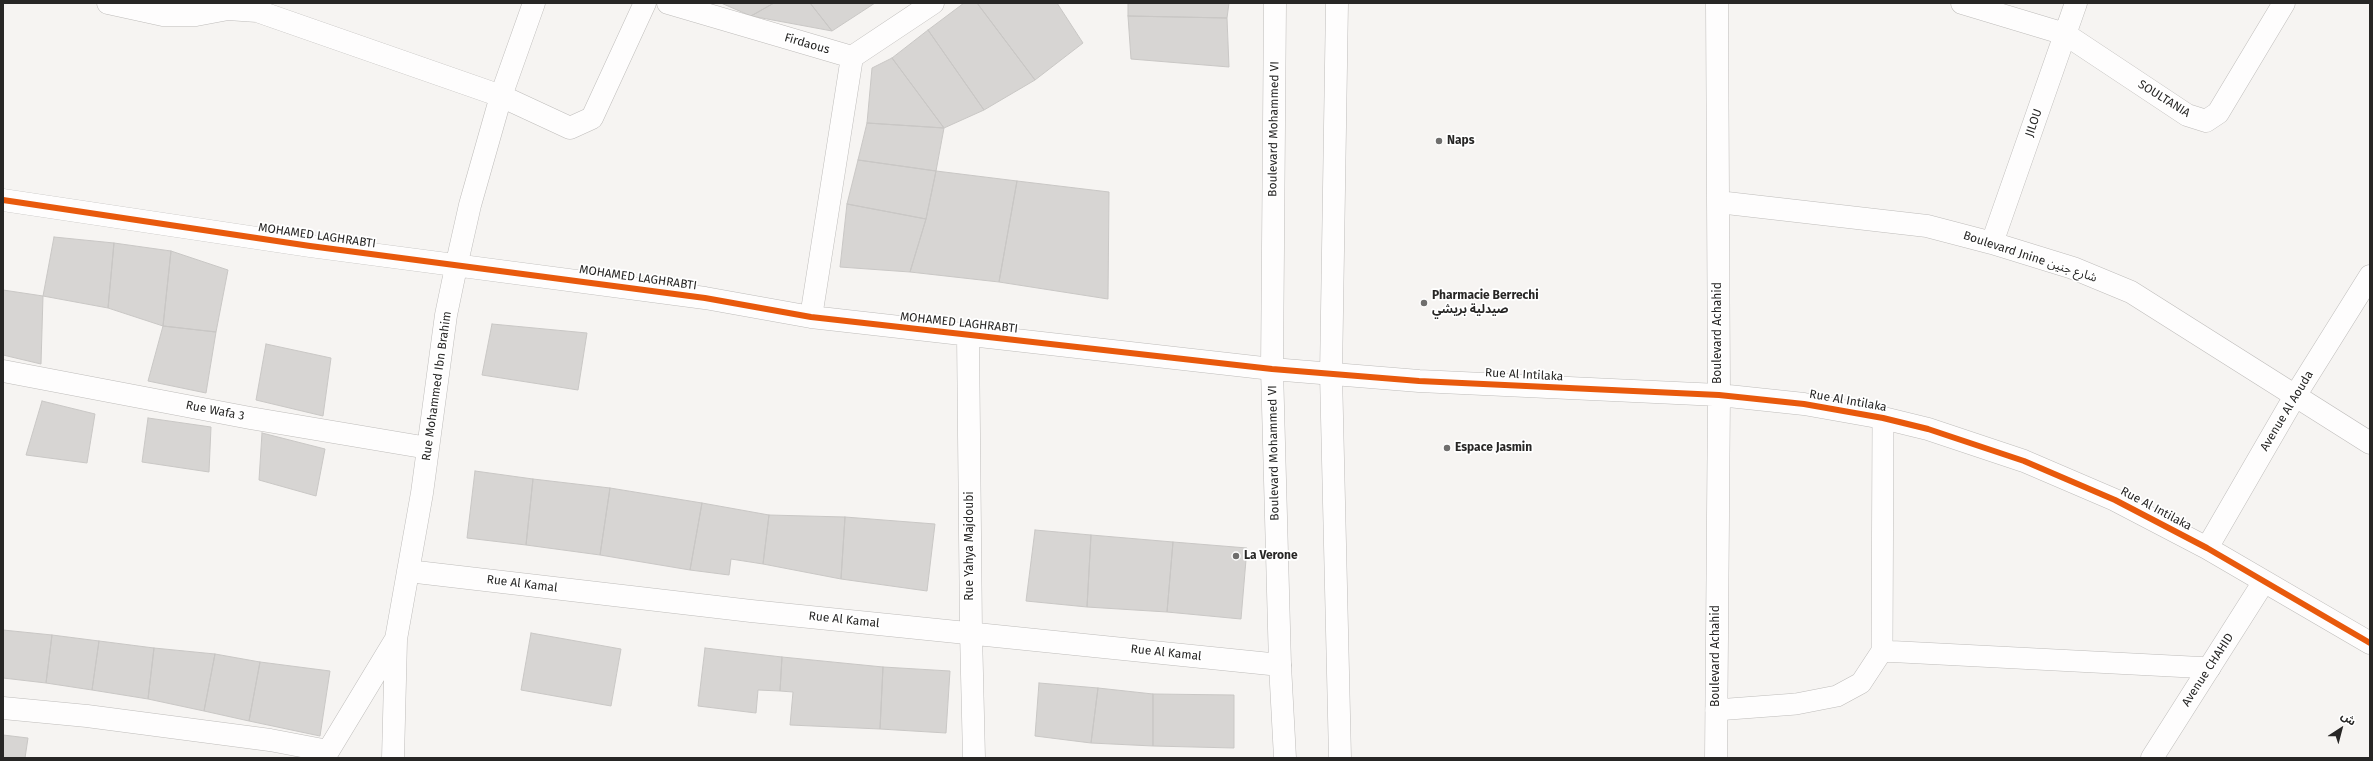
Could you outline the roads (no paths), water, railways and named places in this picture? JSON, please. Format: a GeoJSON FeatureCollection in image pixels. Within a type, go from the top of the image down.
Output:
{"type":"FeatureCollection","features":[{"type":"Feature","properties":{"kind":"street"},"geometry":{"type":"LineString","coordinates":[[108,3],[163,14],[199,9],[228,8],[257,11],[501,96],[570,128],[592,118],[645,3]]}},
{"type":"Feature","properties":{"kind":"street","name":"Rue Mohammed Ibn Brahim"},"geometry":{"type":"LineString","coordinates":[[326,754],[396,639],[428,448],[446,315],[456,266],[470,205],[501,96],[534,3]]}},
{"type":"Feature","properties":{"kind":"street","name":"Firdaous"},"geometry":{"type":"LineString","coordinates":[[668,3],[852,58]]}},
{"type":"Feature","properties":{"kind":"street"},"geometry":{"type":"LineString","coordinates":[[811,317],[852,58],[933,3]]}},
{"type":"Feature","properties":{"kind":"street","name":"Boulevard Mohammed VI"},"geometry":{"type":"LineString","coordinates":[[1276,3],[1272,369],[1280,665],[1285,758]]}},
{"type":"Feature","properties":{"kind":"street"},"geometry":{"type":"LineString","coordinates":[[1338,3],[1331,374],[1340,758]]}},
{"type":"Feature","properties":{"kind":"street","name":"Boulevard Achahid"},"geometry":{"type":"LineString","coordinates":[[1716,758],[1718,395],[1717,3]]}},
{"type":"Feature","properties":{"kind":"street"},"geometry":{"type":"LineString","coordinates":[[1962,3],[2065,34]]}},
{"type":"Feature","properties":{"kind":"street","name":"JILOU"},"geometry":{"type":"LineString","coordinates":[[1992,243],[2076,3]]}},
{"type":"Feature","properties":{"kind":"street","name":"SOULTANIA"},"geometry":{"type":"LineString","coordinates":[[2065,34],[2187,115],[2206,121],[2218,113],[2284,3]]}},
{"type":"Feature","properties":{"kind":"street","name":"MOHAMED LAGHRABTI"},"geometry":{"type":"LineString","coordinates":[[3,200],[456,266],[705,298],[811,317],[1272,369]]}},
{"type":"Feature","properties":{"kind":"street","name":"Boulevard Jnine شارع جنين"},"geometry":{"type":"LineString","coordinates":[[1718,202],[1927,226],[1992,243],[2073,268],[2131,292],[2370,443]]}},
{"type":"Feature","properties":{"kind":"street","name":"Avenue Al Aouda"},"geometry":{"type":"LineString","coordinates":[[2207,548],[2295,396],[2369,282]]}},
{"type":"Feature","properties":{"kind":"street","name":"Rue Yahya Majdoubi"},"geometry":{"type":"LineString","coordinates":[[968,335],[971,632],[974,758]]}},
{"type":"Feature","properties":{"kind":"street","name":"Rue Al Intilaka"},"geometry":{"type":"LineString","coordinates":[[1272,369],[1419,381],[1718,395],[1804,404],[1882,418],[1928,429],[2024,461],[2115,500],[2207,548],[2263,583],[2370,643]]}},
{"type":"Feature","properties":{"kind":"street","name":"Rue Wafa 3"},"geometry":{"type":"LineString","coordinates":[[3,371],[250,418],[428,448]]}},
{"type":"Feature","properties":{"kind":"street","name":"Rue Al Kamal"},"geometry":{"type":"LineString","coordinates":[[408,571],[750,611],[971,632],[1280,665]]}},
{"type":"Feature","properties":{"kind":"street","name":"Avenue CHAHID"},"geometry":{"type":"LineString","coordinates":[[2152,758],[2263,583]]}},
{"type":"Feature","properties":{"kind":"street"},"geometry":{"type":"LineString","coordinates":[[393,758],[396,639]]}},
{"type":"Feature","properties":{"kind":"street"},"geometry":{"type":"LineString","coordinates":[[3,708],[87,716],[270,740],[326,754]]}},
{"type":"Feature","properties":{"kind":"lane"},"geometry":{"type":"LineString","coordinates":[[1716,710],[1796,704],[1837,696],[1861,683],[1882,651],[1882,418]]}},
{"type":"Feature","properties":{"kind":"lane"},"geometry":{"type":"LineString","coordinates":[[1882,651],[2210,668]]}},
{"type":"Feature","properties":{"kind":"place","name":"Naps"},"geometry":{"type":"Point","coordinates":[1439,141]}},
{"type":"Feature","properties":{"kind":"place","name":"Pharmacie Berrechi صيدلية بريشي"},"geometry":{"type":"Point","coordinates":[1424,303]}},
{"type":"Feature","properties":{"kind":"place","name":"Espace Jasmin"},"geometry":{"type":"Point","coordinates":[1447,448]}},
{"type":"Feature","properties":{"kind":"place","name":"La Verone"},"geometry":{"type":"Point","coordinates":[1236,556]}}]}
